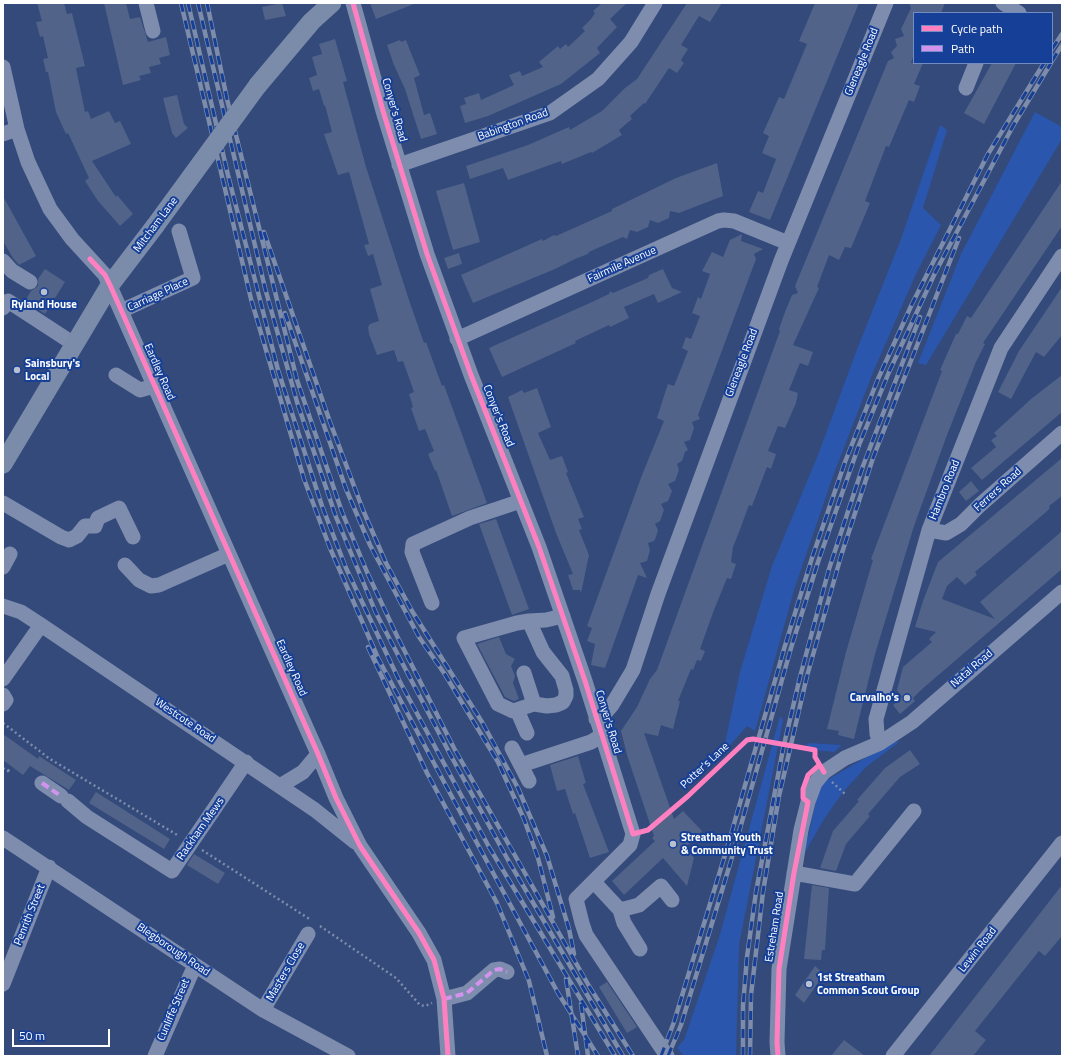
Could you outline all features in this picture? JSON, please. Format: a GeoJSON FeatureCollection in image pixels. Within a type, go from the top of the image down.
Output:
{"type":"FeatureCollection","features":[{"type":"Feature","properties":{"kind":"main road","name":"Mitcham Lane"},"geometry":{"type":"LineString","coordinates":[[3,464],[110,285],[258,85],[312,21],[332,3]]}},
{"type":"Feature","properties":{"kind":"street"},"geometry":{"type":"LineString","coordinates":[[146,3],[152,31]]}},
{"type":"Feature","properties":{"kind":"street","name":"Conyer's Road"},"geometry":{"type":"LineString","coordinates":[[353,3],[427,254],[457,339],[539,547],[563,616],[632,834],[630,845],[594,882]]}},
{"type":"Feature","properties":{"kind":"street","name":"Babington Road"},"geometry":{"type":"LineString","coordinates":[[400,165],[550,113],[598,79],[631,42],[655,3]]}},
{"type":"Feature","properties":{"kind":"street","name":"Gleneagle Road"},"geometry":{"type":"LineString","coordinates":[[596,718],[604,714],[612,705],[633,670],[712,446],[788,242],[886,3]]}},
{"type":"Feature","properties":{"kind":"street"},"geometry":{"type":"LineString","coordinates":[[1003,3],[1017,12]]}},
{"type":"Feature","properties":{"kind":"street"},"geometry":{"type":"LineString","coordinates":[[966,88],[976,64]]}},
{"type":"Feature","properties":{"kind":"street","name":"Eardley Road"},"geometry":{"type":"LineString","coordinates":[[3,67],[10,131],[28,162],[50,209],[72,239],[105,275],[318,754],[336,798],[360,846],[419,933],[434,960],[444,999],[448,1056]]}},
{"type":"Feature","properties":{"kind":"street","name":"Fairmile Avenue"},"geometry":{"type":"LineString","coordinates":[[457,339],[718,221],[734,221],[788,242]]}},
{"type":"Feature","properties":{"kind":"street","name":"Carriage Place"},"geometry":{"type":"LineString","coordinates":[[121,311],[193,278],[179,231]]}},
{"type":"Feature","properties":{"kind":"street","name":"Hambro Road"},"geometry":{"type":"LineString","coordinates":[[880,743],[877,734],[876,719],[929,530],[1001,348],[1062,256]]}},
{"type":"Feature","properties":{"kind":"street"},"geometry":{"type":"LineString","coordinates":[[3,262],[12,271],[30,282]]}},
{"type":"Feature","properties":{"kind":"street"},"geometry":{"type":"LineString","coordinates":[[3,308],[8,301],[74,344]]}},
{"type":"Feature","properties":{"kind":"street"},"geometry":{"type":"LineString","coordinates":[[116,375],[140,390],[154,386]]}},
{"type":"Feature","properties":{"kind":"street","name":"Ferrers Road"},"geometry":{"type":"LineString","coordinates":[[929,530],[946,533],[961,524],[980,505],[1062,433]]}},
{"type":"Feature","properties":{"kind":"street"},"geometry":{"type":"LineString","coordinates":[[432,603],[412,552],[413,544],[470,518],[521,501]]}},
{"type":"Feature","properties":{"kind":"street"},"geometry":{"type":"LineString","coordinates":[[3,503],[61,537],[69,540],[77,536],[85,526],[95,526],[98,518],[119,508],[133,537]]}},
{"type":"Feature","properties":{"kind":"street"},"geometry":{"type":"LineString","coordinates":[[125,565],[139,580],[151,586],[159,585],[229,554]]}},
{"type":"Feature","properties":{"kind":"street","name":"Natal Road"},"geometry":{"type":"LineString","coordinates":[[880,743],[912,722],[1062,592]]}},
{"type":"Feature","properties":{"kind":"street","name":"Westcote Road"},"geometry":{"type":"LineString","coordinates":[[3,606],[21,612],[246,762],[316,810],[360,846]]}},
{"type":"Feature","properties":{"kind":"street"},"geometry":{"type":"LineString","coordinates":[[527,733],[498,704],[464,638],[503,626],[563,616]]}},
{"type":"Feature","properties":{"kind":"street"},"geometry":{"type":"LineString","coordinates":[[504,711],[534,704],[547,706],[560,704],[565,699],[566,690],[562,676],[543,652],[529,622]]}},
{"type":"Feature","properties":{"kind":"street"},"geometry":{"type":"LineString","coordinates":[[3,679],[41,625]]}},
{"type":"Feature","properties":{"kind":"street"},"geometry":{"type":"LineString","coordinates":[[524,673],[534,704]]}},
{"type":"Feature","properties":{"kind":"street"},"geometry":{"type":"LineString","coordinates":[[3,695],[6,700],[3,704]]}},
{"type":"Feature","properties":{"kind":"street"},"geometry":{"type":"LineString","coordinates":[[521,765],[591,742],[601,736]]}},
{"type":"Feature","properties":{"kind":"street","name":"Estreham Road"},"geometry":{"type":"LineString","coordinates":[[778,1056],[779,969],[794,873],[808,802],[815,783],[824,772],[845,758],[880,743]]}},
{"type":"Feature","properties":{"kind":"street"},"geometry":{"type":"LineString","coordinates":[[512,748],[529,781]]}},
{"type":"Feature","properties":{"kind":"street"},"geometry":{"type":"LineString","coordinates":[[280,786],[303,772],[318,754]]}},
{"type":"Feature","properties":{"kind":"street","name":"Rackham Mews"},"geometry":{"type":"LineString","coordinates":[[42,783],[65,799],[86,817],[172,871],[192,844],[246,762]]}},
{"type":"Feature","properties":{"kind":"street"},"geometry":{"type":"LineString","coordinates":[[794,873],[855,884],[914,811]]}},
{"type":"Feature","properties":{"kind":"street","name":"Blegborough Road"},"geometry":{"type":"LineString","coordinates":[[3,838],[264,1010],[343,1055]]}},
{"type":"Feature","properties":{"kind":"street","name":"Lewin Road"},"geometry":{"type":"LineString","coordinates":[[893,1056],[1062,843]]}},
{"type":"Feature","properties":{"kind":"street","name":"Penrith Street"},"geometry":{"type":"LineString","coordinates":[[3,984],[49,867]]}},
{"type":"Feature","properties":{"kind":"street"},"geometry":{"type":"LineString","coordinates":[[640,949],[624,924],[620,910],[594,882],[576,899],[586,935],[667,1056]]}},
{"type":"Feature","properties":{"kind":"street"},"geometry":{"type":"LineString","coordinates":[[620,910],[639,904],[661,886],[672,900]]}},
{"type":"Feature","properties":{"kind":"street","name":"Masters Close"},"geometry":{"type":"LineString","coordinates":[[264,1010],[308,934]]}},
{"type":"Feature","properties":{"kind":"street","name":"Cunliffe Street"},"geometry":{"type":"LineString","coordinates":[[155,1056],[195,965]]}},
{"type":"Feature","properties":{"kind":"street"},"geometry":{"type":"LineString","coordinates":[[444,999],[467,993],[494,970],[500,969],[507,972]]}},
{"type":"Feature","properties":{"kind":"path"},"geometry":{"type":"LineString","coordinates":[[3,723],[50,759],[192,844],[364,955],[396,978],[420,1005],[425,1006],[444,999]]}},
{"type":"Feature","properties":{"kind":"path"},"geometry":{"type":"LineString","coordinates":[[3,770],[8,771],[10,768]]}},
{"type":"Feature","properties":{"kind":"shaded area"},"geometry":{"type":"Polygon","coordinates":[[[1035,112],[1062,127],[1062,139],[926,365],[918,363],[961,254],[1035,112]]]}},
{"type":"Feature","properties":{"kind":"shaded area"},"geometry":{"type":"Polygon","coordinates":[[[940,125],[947,130],[923,208],[941,225],[916,274],[874,370],[833,476],[794,590],[755,731],[747,726],[723,753],[740,672],[772,566],[818,455],[856,352],[901,239],[940,125]]]}},
{"type":"Feature","properties":{"kind":"shaded area"},"geometry":{"type":"Polygon","coordinates":[[[780,716],[783,720],[739,945],[736,1056],[684,1056],[677,1048],[684,1040],[719,938],[780,716]]]}},
{"type":"Feature","properties":{"kind":"shaded area"},"geometry":{"type":"Polygon","coordinates":[[[894,741],[899,742],[866,767],[843,792],[824,819],[804,854],[820,784],[894,741]]]}},
{"type":"Feature","properties":{"kind":"shaded area"},"geometry":{"type":"Polygon","coordinates":[[[808,743],[842,745],[834,752],[806,749],[808,743]]]}},
{"type":"Feature","properties":{"kind":"building"},"geometry":{"type":"Polygon","coordinates":[[[37,3],[64,3],[67,14],[72,13],[85,66],[76,68],[85,112],[88,111],[91,119],[109,111],[115,123],[120,121],[131,144],[92,161],[116,197],[117,195],[133,214],[120,226],[98,201],[85,181],[89,178],[68,133],[66,134],[56,112],[48,72],[46,72],[43,59],[48,58],[43,36],[40,37],[36,22],[42,21],[37,3]]]}},
{"type":"Feature","properties":{"kind":"building"},"geometry":{"type":"Polygon","coordinates":[[[104,3],[126,3],[130,19],[140,17],[148,42],[166,37],[170,55],[159,58],[161,64],[149,67],[151,73],[139,76],[141,80],[123,85],[104,3]]]}},
{"type":"Feature","properties":{"kind":"building"},"geometry":{"type":"Polygon","coordinates":[[[282,3],[286,16],[265,20],[262,7],[282,3]]]}},
{"type":"Feature","properties":{"kind":"building"},"geometry":{"type":"Polygon","coordinates":[[[370,3],[414,3],[414,4],[376,19],[370,3]]]}},
{"type":"Feature","properties":{"kind":"building"},"geometry":{"type":"Polygon","coordinates":[[[602,3],[627,3],[610,19],[617,27],[597,48],[600,53],[561,84],[488,116],[465,123],[460,106],[466,104],[464,98],[479,93],[481,100],[514,85],[509,75],[520,71],[522,76],[543,67],[539,62],[558,46],[560,49],[566,44],[568,47],[585,31],[582,28],[595,13],[593,11],[602,3]]]}},
{"type":"Feature","properties":{"kind":"building"},"geometry":{"type":"Polygon","coordinates":[[[687,3],[722,3],[710,22],[699,16],[681,45],[688,49],[681,60],[684,63],[677,73],[669,68],[645,104],[644,103],[630,116],[632,119],[619,130],[622,135],[592,153],[591,152],[562,164],[561,161],[508,180],[503,168],[470,179],[466,166],[528,145],[569,127],[570,130],[602,111],[625,88],[637,79],[687,3]]]}},
{"type":"Feature","properties":{"kind":"building"},"geometry":{"type":"Polygon","coordinates":[[[815,3],[859,3],[770,220],[749,212],[758,191],[763,193],[776,159],[762,153],[769,136],[763,133],[779,97],[784,99],[807,44],[799,41],[815,3]]]}},
{"type":"Feature","properties":{"kind":"building"},"geometry":{"type":"Polygon","coordinates":[[[909,3],[945,3],[941,12],[913,12],[913,57],[911,63],[923,64],[914,84],[920,86],[914,102],[909,100],[889,147],[886,146],[865,201],[870,203],[851,248],[845,247],[839,260],[829,255],[817,287],[819,288],[793,345],[813,352],[808,366],[800,363],[789,390],[798,393],[796,403],[785,428],[778,426],[768,451],[776,454],[771,469],[767,467],[752,506],[749,505],[733,547],[731,562],[736,564],[731,579],[727,578],[714,610],[700,649],[705,651],[701,661],[697,660],[693,670],[691,669],[678,701],[680,701],[673,729],[661,725],[658,736],[644,733],[674,819],[683,811],[702,831],[686,847],[694,858],[687,886],[663,858],[624,895],[612,881],[655,841],[652,838],[654,836],[627,755],[621,731],[637,707],[650,679],[657,670],[780,331],[779,329],[785,312],[792,295],[798,293],[795,286],[888,61],[894,58],[891,52],[897,46],[895,39],[904,36],[901,29],[911,8],[909,3]]]}},
{"type":"Feature","properties":{"kind":"building"},"geometry":{"type":"Polygon","coordinates":[[[335,39],[347,81],[343,82],[366,167],[410,303],[424,343],[426,342],[442,386],[444,385],[487,503],[452,516],[436,470],[435,471],[428,454],[434,451],[425,429],[419,431],[411,408],[413,407],[409,394],[414,392],[403,361],[398,362],[394,350],[377,355],[369,334],[368,327],[370,324],[379,321],[370,289],[382,285],[373,254],[368,256],[364,245],[369,244],[349,172],[338,175],[324,134],[332,132],[325,105],[324,106],[319,89],[313,91],[309,78],[317,75],[312,57],[322,54],[319,44],[335,39]]]}},
{"type":"Feature","properties":{"kind":"building"},"geometry":{"type":"Polygon","coordinates":[[[400,40],[401,42],[406,40],[420,75],[414,78],[424,115],[430,113],[437,134],[421,139],[405,89],[387,45],[400,40]]]}},
{"type":"Feature","properties":{"kind":"building"},"geometry":{"type":"Polygon","coordinates":[[[991,64],[1015,64],[984,124],[964,113],[991,64]]]}},
{"type":"Feature","properties":{"kind":"building"},"geometry":{"type":"Polygon","coordinates":[[[177,95],[184,124],[188,128],[176,138],[172,133],[163,98],[177,95]]]}},
{"type":"Feature","properties":{"kind":"building"},"geometry":{"type":"Polygon","coordinates":[[[717,163],[723,196],[679,213],[670,211],[669,218],[658,223],[650,220],[648,227],[637,232],[630,230],[627,239],[623,237],[555,269],[473,303],[461,275],[542,239],[543,241],[554,235],[556,236],[612,211],[612,209],[676,178],[717,163]]]}},
{"type":"Feature","properties":{"kind":"building"},"geometry":{"type":"Polygon","coordinates":[[[1062,181],[1062,226],[983,343],[985,344],[976,362],[947,435],[914,526],[875,654],[854,739],[838,735],[839,731],[827,729],[846,652],[873,560],[871,559],[942,371],[940,370],[956,334],[958,334],[967,316],[971,318],[1062,181]]]}},
{"type":"Feature","properties":{"kind":"building"},"geometry":{"type":"Polygon","coordinates":[[[464,183],[480,242],[453,250],[436,191],[464,183]]]}},
{"type":"Feature","properties":{"kind":"building"},"geometry":{"type":"Polygon","coordinates":[[[3,196],[36,256],[19,265],[3,241],[3,196]]]}},
{"type":"Feature","properties":{"kind":"building"},"geometry":{"type":"Polygon","coordinates":[[[742,234],[741,241],[763,249],[754,254],[756,259],[698,415],[700,419],[692,422],[694,428],[690,440],[684,442],[688,450],[685,452],[682,461],[677,464],[679,470],[675,481],[668,484],[672,491],[668,501],[661,504],[664,510],[660,521],[655,524],[658,530],[656,537],[654,541],[648,543],[650,550],[647,561],[640,563],[647,578],[638,575],[605,668],[591,665],[595,644],[587,641],[592,628],[587,626],[642,475],[664,421],[657,418],[668,384],[674,386],[688,351],[682,348],[686,337],[691,339],[700,316],[692,313],[698,297],[701,299],[710,274],[702,271],[712,252],[723,257],[730,240],[742,234]]]}},
{"type":"Feature","properties":{"kind":"building"},"geometry":{"type":"Polygon","coordinates":[[[459,253],[462,264],[448,269],[444,258],[459,253]]]}},
{"type":"Feature","properties":{"kind":"building","name":"Ryland House"},"geometry":{"type":"Polygon","coordinates":[[[45,269],[65,282],[45,314],[25,301],[31,291],[38,286],[38,279],[45,269]]]}},
{"type":"Feature","properties":{"kind":"building"},"geometry":{"type":"Polygon","coordinates":[[[663,269],[672,288],[682,292],[658,303],[654,294],[624,307],[629,318],[610,327],[609,325],[575,341],[576,343],[502,377],[489,348],[609,294],[610,291],[613,293],[648,278],[649,275],[663,269]]]}},
{"type":"Feature","properties":{"kind":"building"},"geometry":{"type":"Polygon","coordinates":[[[1062,287],[1062,335],[1044,357],[1036,352],[1011,399],[998,392],[1019,351],[1062,287]]]}},
{"type":"Feature","properties":{"kind":"building"},"geometry":{"type":"Polygon","coordinates":[[[1062,375],[1062,412],[982,480],[971,468],[996,447],[991,440],[997,436],[994,433],[1031,399],[1062,375]]]}},
{"type":"Feature","properties":{"kind":"building"},"geometry":{"type":"Polygon","coordinates":[[[537,388],[551,427],[538,433],[550,460],[562,456],[568,472],[566,473],[584,517],[578,519],[582,529],[579,530],[589,555],[581,593],[580,590],[573,590],[568,575],[573,574],[556,533],[508,397],[522,390],[524,393],[537,388]]]}},
{"type":"Feature","properties":{"kind":"building"},"geometry":{"type":"Polygon","coordinates":[[[1062,458],[1062,496],[1049,506],[1050,508],[1045,513],[975,572],[977,575],[965,585],[957,577],[947,586],[942,599],[995,619],[980,602],[1062,531],[1062,569],[921,690],[913,698],[915,701],[900,714],[893,705],[902,697],[897,690],[903,667],[932,642],[929,639],[936,632],[915,627],[938,562],[1062,458]]]}},
{"type":"Feature","properties":{"kind":"building"},"geometry":{"type":"Polygon","coordinates":[[[971,481],[979,491],[966,501],[959,492],[971,481]]]}},
{"type":"Feature","properties":{"kind":"building"},"geometry":{"type":"Polygon","coordinates":[[[496,519],[529,609],[512,615],[479,524],[496,519]]]}},
{"type":"Feature","properties":{"kind":"building"},"geometry":{"type":"Polygon","coordinates":[[[499,637],[506,654],[515,659],[511,666],[515,676],[513,683],[519,699],[514,701],[505,697],[477,644],[499,637]]]}},
{"type":"Feature","properties":{"kind":"building"},"geometry":{"type":"Polygon","coordinates":[[[3,734],[38,759],[39,756],[76,780],[69,790],[30,766],[23,775],[3,760],[3,734]]]}},
{"type":"Feature","properties":{"kind":"building"},"geometry":{"type":"Polygon","coordinates":[[[910,750],[920,764],[900,777],[868,814],[870,816],[846,844],[836,871],[820,868],[833,831],[859,801],[857,800],[885,768],[910,750]]]}},
{"type":"Feature","properties":{"kind":"building"},"geometry":{"type":"Polygon","coordinates":[[[578,756],[586,783],[583,784],[609,852],[590,858],[575,813],[573,814],[565,789],[557,791],[550,765],[578,756]]]}},
{"type":"Feature","properties":{"kind":"building"},"geometry":{"type":"Polygon","coordinates":[[[96,792],[170,839],[164,849],[89,803],[96,792]]]}},
{"type":"Feature","properties":{"kind":"building"},"geometry":{"type":"Polygon","coordinates":[[[194,854],[225,873],[218,884],[187,865],[194,854]]]}},
{"type":"Feature","properties":{"kind":"building"},"geometry":{"type":"Polygon","coordinates":[[[812,885],[829,888],[825,950],[822,950],[821,960],[804,959],[812,885]]]}},
{"type":"Feature","properties":{"kind":"building"},"geometry":{"type":"Polygon","coordinates":[[[1062,885],[1062,936],[1045,956],[1039,951],[975,1031],[986,1040],[973,1056],[929,1056],[1062,885]]]}},
{"type":"Feature","properties":{"kind":"building","name":"1st Streatham Common Scout Group"},"geometry":{"type":"Polygon","coordinates":[[[815,966],[824,974],[804,1003],[795,995],[815,966]]]}},
{"type":"Feature","properties":{"kind":"building"},"geometry":{"type":"Polygon","coordinates":[[[607,982],[637,1027],[627,1033],[599,987],[607,982]]]}},
{"type":"Feature","properties":{"kind":"building"},"geometry":{"type":"Polygon","coordinates":[[[844,1040],[865,1056],[831,1056],[844,1040]]]}},
{"type":"Feature","properties":{"kind":"railway"},"geometry":{"type":"LineString","coordinates":[[181,3],[251,299],[304,479],[330,548],[378,658],[558,993],[598,1056]]}},
{"type":"Feature","properties":{"kind":"railway"},"geometry":{"type":"LineString","coordinates":[[188,3],[228,175],[278,370],[322,506],[346,568],[399,680],[489,847],[615,1056]]}},
{"type":"Feature","properties":{"kind":"railway"},"geometry":{"type":"LineString","coordinates":[[198,3],[265,288],[297,402],[336,517],[376,613],[451,756],[508,860],[623,1056]]}},
{"type":"Feature","properties":{"kind":"railway"},"geometry":{"type":"LineString","coordinates":[[207,3],[227,99],[297,380],[342,512],[367,572],[397,636],[454,748],[589,986],[633,1056]]}},
{"type":"Feature","properties":{"kind":"railway"},"geometry":{"type":"LineString","coordinates":[[1053,48],[1062,34]]}},
{"type":"Feature","properties":{"kind":"railway"},"geometry":{"type":"LineString","coordinates":[[1053,59],[1062,45]]}},
{"type":"Feature","properties":{"kind":"railway"},"geometry":{"type":"LineString","coordinates":[[661,1056],[674,1022],[728,845],[784,649],[812,558],[845,462],[878,379],[912,304],[988,154],[1043,64]]}},
{"type":"Feature","properties":{"kind":"railway"},"geometry":{"type":"LineString","coordinates":[[668,1056],[681,1025],[730,864],[791,648],[818,562],[859,445],[889,372],[935,273],[1013,126],[1050,64]]}},
{"type":"Feature","properties":{"kind":"railway"},"geometry":{"type":"LineString","coordinates":[[264,232],[330,422],[363,510],[386,563],[412,611],[482,722],[518,788],[547,856],[569,929],[574,954]]}},
{"type":"Feature","properties":{"kind":"railway"},"geometry":{"type":"LineString","coordinates":[[750,1056],[751,995],[763,892],[779,796],[807,676],[841,556],[873,458],[959,238]]}},
{"type":"Feature","properties":{"kind":"railway"},"geometry":{"type":"LineString","coordinates":[[285,313],[346,489],[370,545],[419,637],[444,673],[498,762],[524,819],[538,858],[553,917]]}},
{"type":"Feature","properties":{"kind":"railway"},"geometry":{"type":"LineString","coordinates":[[743,1056],[743,1006],[747,957],[756,892],[783,749],[800,677],[829,569],[863,466],[920,317]]}},
{"type":"Feature","properties":{"kind":"railway"},"geometry":{"type":"LineString","coordinates":[[368,647],[427,773],[497,903],[529,981],[547,1056]]}},
{"type":"Feature","properties":{"kind":"railway"},"geometry":{"type":"LineString","coordinates":[[566,979],[578,1056]]}},
{"type":"Feature","properties":{"kind":"railway"},"geometry":{"type":"LineString","coordinates":[[581,1004],[588,1056]]}},
{"type":"Feature","properties":{"kind":"marked path"},"geometry":{"type":"LineString","coordinates":[[42,783],[61,796]]}},
{"type":"Feature","properties":{"kind":"marked path"},"geometry":{"type":"LineString","coordinates":[[444,999],[467,993],[494,970],[500,969],[507,972]]}},
{"type":"Feature","properties":{"kind":"cycle path","name":"Potter's Lane"},"geometry":{"type":"LineString","coordinates":[[353,3],[383,111],[427,254],[471,375],[539,547],[585,681],[633,834],[648,830],[688,796],[747,740],[753,739],[815,750],[815,757],[824,772]]}},
{"type":"Feature","properties":{"kind":"cycle path"},"geometry":{"type":"LineString","coordinates":[[90,259],[105,275],[110,285],[318,754],[336,798],[360,846],[419,933],[434,960],[444,999],[448,1056]]}},
{"type":"Feature","properties":{"kind":"cycle path"},"geometry":{"type":"LineString","coordinates":[[778,1056],[779,969],[794,873],[808,802],[803,798],[803,789],[808,775],[819,765]]}},
{"type":"Feature","properties":{"kind":"place","name":"Ryland House"},"geometry":{"type":"Point","coordinates":[44,292]}},
{"type":"Feature","properties":{"kind":"place","name":"Sainsbury's Local"},"geometry":{"type":"Point","coordinates":[17,370]}},
{"type":"Feature","properties":{"kind":"place","name":"Carvalho's"},"geometry":{"type":"Point","coordinates":[907,698]}},
{"type":"Feature","properties":{"kind":"place","name":"Streatham Youth & Community Trust"},"geometry":{"type":"Point","coordinates":[673,844]}},
{"type":"Feature","properties":{"kind":"place","name":"1st Streatham Common Scout Group"},"geometry":{"type":"Point","coordinates":[809,984]}}]}
